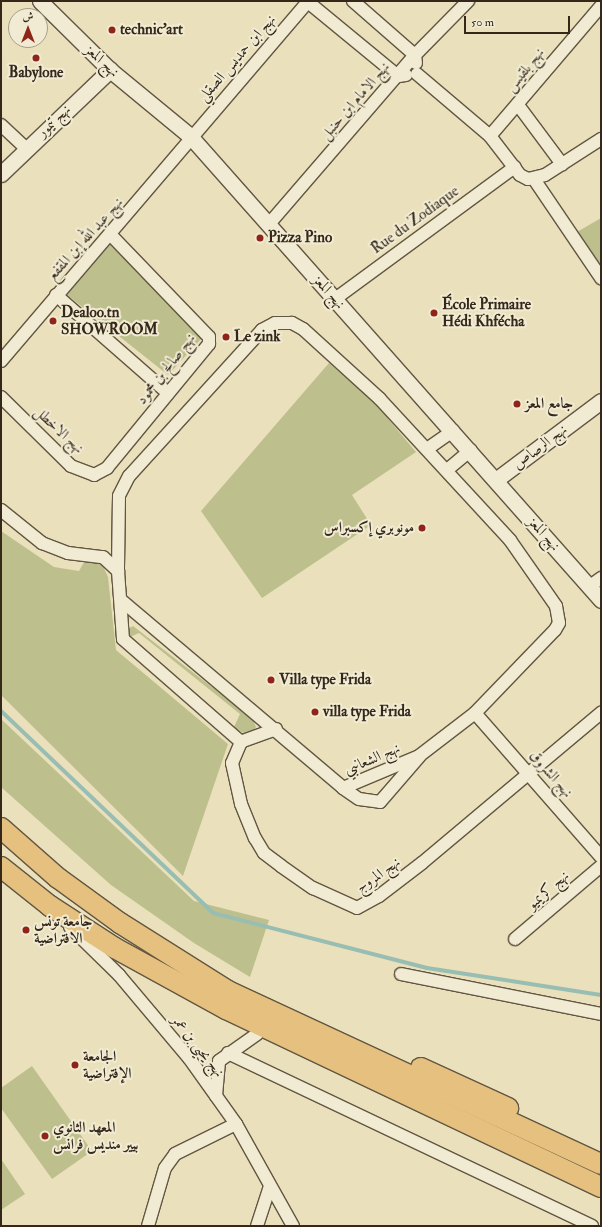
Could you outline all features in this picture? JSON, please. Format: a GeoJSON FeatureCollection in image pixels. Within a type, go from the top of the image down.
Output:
{"type":"FeatureCollection","features":[{"type":"Feature","properties":{"kind":"highway"},"geometry":{"type":"LineString","coordinates":[[1,828],[58,878],[120,923],[228,991],[601,1187]]}},
{"type":"Feature","properties":{"kind":"highway"},"geometry":{"type":"LineString","coordinates":[[1,867],[50,906],[115,948],[257,1034],[417,1116],[601,1201]]}},
{"type":"Feature","properties":{"kind":"highway"},"geometry":{"type":"LineString","coordinates":[[120,923],[282,1008],[478,1093],[601,1154]]}},
{"type":"Feature","properties":{"kind":"highway"},"geometry":{"type":"LineString","coordinates":[[115,948],[226,1009],[442,1103],[601,1164]]}},
{"type":"Feature","properties":{"kind":"street","name":"نهج المعز"},"geometry":{"type":"LineString","coordinates":[[40,1],[110,70],[190,136],[453,431],[596,582],[601,600]]}},
{"type":"Feature","properties":{"kind":"street"},"geometry":{"type":"LineString","coordinates":[[353,1],[415,55],[417,74],[490,136],[520,175],[534,178],[562,164],[601,139]]}},
{"type":"Feature","properties":{"kind":"street","name":"نهج الامام ابن حنبل"},"geometry":{"type":"LineString","coordinates":[[269,224],[415,55],[468,1]]}},
{"type":"Feature","properties":{"kind":"street"},"geometry":{"type":"LineString","coordinates":[[308,2],[398,76],[417,74]]}},
{"type":"Feature","properties":{"kind":"street","name":"نهج ابن حمديس الصقلي"},"geometry":{"type":"LineString","coordinates":[[190,136],[308,2]]}},
{"type":"Feature","properties":{"kind":"street","name":"نهج بلقيس"},"geometry":{"type":"LineString","coordinates":[[490,136],[601,6]]}},
{"type":"Feature","properties":{"kind":"street","name":"نهج تيمور"},"geometry":{"type":"LineString","coordinates":[[1,174],[25,147],[110,70]]}},
{"type":"Feature","properties":{"kind":"street"},"geometry":{"type":"LineString","coordinates":[[518,105],[562,164]]}},
{"type":"Feature","properties":{"kind":"street"},"geometry":{"type":"LineString","coordinates":[[1,125],[25,147]]}},
{"type":"Feature","properties":{"kind":"street","name":"نهج عبد الله إبن المقفع"},"geometry":{"type":"LineString","coordinates":[[1,361],[56,295],[111,235],[190,136]]}},
{"type":"Feature","properties":{"kind":"street","name":"Rue du Zodiaque"},"geometry":{"type":"LineString","coordinates":[[335,299],[515,167]]}},
{"type":"Feature","properties":{"kind":"street"},"geometry":{"type":"LineString","coordinates":[[534,178],[601,278]]}},
{"type":"Feature","properties":{"kind":"street","name":"نهج صالح بن محمود"},"geometry":{"type":"LineString","coordinates":[[100,473],[210,344],[210,337],[111,235]]}},
{"type":"Feature","properties":{"kind":"street"},"geometry":{"type":"LineString","coordinates":[[56,295],[168,393]]}},
{"type":"Feature","properties":{"kind":"street"},"geometry":{"type":"LineString","coordinates":[[276,729],[241,742],[126,643],[120,624],[122,601],[118,571],[119,496],[129,476],[262,330],[274,323],[292,323],[303,329],[380,399],[447,470],[471,450]]}},
{"type":"Feature","properties":{"kind":"street","name":"نهج الاخطل"},"geometry":{"type":"LineString","coordinates":[[1,397],[72,466],[83,472],[100,473]]}},
{"type":"Feature","properties":{"kind":"street","name":"نهج الرصاص"},"geometry":{"type":"LineString","coordinates":[[497,479],[601,401]]}},
{"type":"Feature","properties":{"kind":"street"},"geometry":{"type":"LineString","coordinates":[[428,449],[453,431]]}},
{"type":"Feature","properties":{"kind":"street","name":"نهج الشعانبي"},"geometry":{"type":"LineString","coordinates":[[122,601],[276,729],[343,788],[419,756],[475,713],[555,630],[559,623],[556,606],[510,540],[447,470]]}},
{"type":"Feature","properties":{"kind":"street"},"geometry":{"type":"LineString","coordinates":[[1,510],[42,543],[68,553],[103,557],[118,571]]}},
{"type":"Feature","properties":{"kind":"street","name":"نهج الشروق"},"geometry":{"type":"LineString","coordinates":[[475,713],[529,772],[601,857]]}},
{"type":"Feature","properties":{"kind":"street","name":"نهج المروج"},"geometry":{"type":"LineString","coordinates":[[241,742],[232,763],[241,804],[259,846],[313,888],[357,908],[379,896],[422,863],[601,713]]}},
{"type":"Feature","properties":{"kind":"street"},"geometry":{"type":"LineString","coordinates":[[343,788],[359,799],[380,802],[419,756]]}},
{"type":"Feature","properties":{"kind":"street","name":"نهج كريميو"},"geometry":{"type":"LineString","coordinates":[[515,939],[601,866]]}},
{"type":"Feature","properties":{"kind":"street","name":"نهج يحيى بن عمر"},"geometry":{"type":"LineString","coordinates":[[50,906],[119,975],[216,1096],[236,1124],[293,1226]]}},
{"type":"Feature","properties":{"kind":"street"},"geometry":{"type":"LineString","coordinates":[[402,974],[601,1014]]}},
{"type":"Feature","properties":{"kind":"street"},"geometry":{"type":"LineString","coordinates":[[216,1096],[216,1068],[228,1053],[257,1034]]}},
{"type":"Feature","properties":{"kind":"street"},"geometry":{"type":"LineString","coordinates":[[228,1053],[592,1226]]}},
{"type":"Feature","properties":{"kind":"street"},"geometry":{"type":"LineString","coordinates":[[148,1226],[165,1168],[175,1154],[236,1124]]}},
{"type":"Feature","properties":{"kind":"street"},"geometry":{"type":"LineString","coordinates":[[257,1226],[270,1186]]}},
{"type":"Feature","properties":{"kind":"green space"},"geometry":{"type":"Polygon","coordinates":[[[601,218],[601,268],[577,232],[601,218]]]}},
{"type":"Feature","properties":{"kind":"green space"},"geometry":{"type":"Polygon","coordinates":[[[110,243],[202,338],[168,375],[66,294],[110,243]]]}},
{"type":"Feature","properties":{"kind":"green space"},"geometry":{"type":"Polygon","coordinates":[[[329,363],[373,401],[416,452],[352,495],[371,525],[262,598],[201,511],[329,363]]]}},
{"type":"Feature","properties":{"kind":"green space"},"geometry":{"type":"Polygon","coordinates":[[[1,531],[54,567],[79,571],[84,562],[93,561],[103,566],[108,577],[116,650],[228,744],[183,876],[1,695],[1,531]]]}},
{"type":"Feature","properties":{"kind":"green space"},"geometry":{"type":"Polygon","coordinates":[[[133,626],[252,718],[256,727],[253,733],[245,734],[234,727],[240,714],[139,633],[128,638],[126,630],[133,626]]]}},
{"type":"Feature","properties":{"kind":"green space"},"geometry":{"type":"Polygon","coordinates":[[[1,719],[194,901],[269,920],[250,977],[194,943],[111,885],[1,787],[1,719]]]}},
{"type":"Feature","properties":{"kind":"green space"},"geometry":{"type":"Polygon","coordinates":[[[32,1066],[92,1151],[52,1179],[1,1108],[1,1088],[32,1066]]]}},
{"type":"Feature","properties":{"kind":"green space"},"geometry":{"type":"Polygon","coordinates":[[[1,1159],[25,1194],[1,1210],[1,1159]]]}},
{"type":"Feature","properties":{"kind":"waterway"},"geometry":{"type":"LineString","coordinates":[[1,711],[213,913],[427,968],[601,995]]}},
{"type":"Feature","properties":{"kind":"place","name":"technic'art"},"geometry":{"type":"Point","coordinates":[112,30]}},
{"type":"Feature","properties":{"kind":"place","name":"Babylone"},"geometry":{"type":"Point","coordinates":[36,58]}},
{"type":"Feature","properties":{"kind":"place","name":"Pizza Pino"},"geometry":{"type":"Point","coordinates":[260,238]}},
{"type":"Feature","properties":{"kind":"place","name":"École Primaire Hédi Khfécha"},"geometry":{"type":"Point","coordinates":[434,313]}},
{"type":"Feature","properties":{"kind":"place","name":"Dealoo.tn SHOWROOM"},"geometry":{"type":"Point","coordinates":[53,321]}},
{"type":"Feature","properties":{"kind":"place","name":"Le zink"},"geometry":{"type":"Point","coordinates":[226,337]}},
{"type":"Feature","properties":{"kind":"place","name":"جامع المعز"},"geometry":{"type":"Point","coordinates":[517,404]}},
{"type":"Feature","properties":{"kind":"place","name":"مونوبري إكسبراس"},"geometry":{"type":"Point","coordinates":[422,528]}},
{"type":"Feature","properties":{"kind":"place","name":"Villa type Frida"},"geometry":{"type":"Point","coordinates":[271,680]}},
{"type":"Feature","properties":{"kind":"place","name":"villa type Frida"},"geometry":{"type":"Point","coordinates":[315,712]}},
{"type":"Feature","properties":{"kind":"place","name":"جامعة تونس الافتراضية"},"geometry":{"type":"Point","coordinates":[26,930]}},
{"type":"Feature","properties":{"kind":"place","name":"الجامعة الإفتراضية"},"geometry":{"type":"Point","coordinates":[75,1065]}},
{"type":"Feature","properties":{"kind":"place","name":"المعهد الثانوي بيير منديس فرانس"},"geometry":{"type":"Point","coordinates":[45,1136]}}]}
